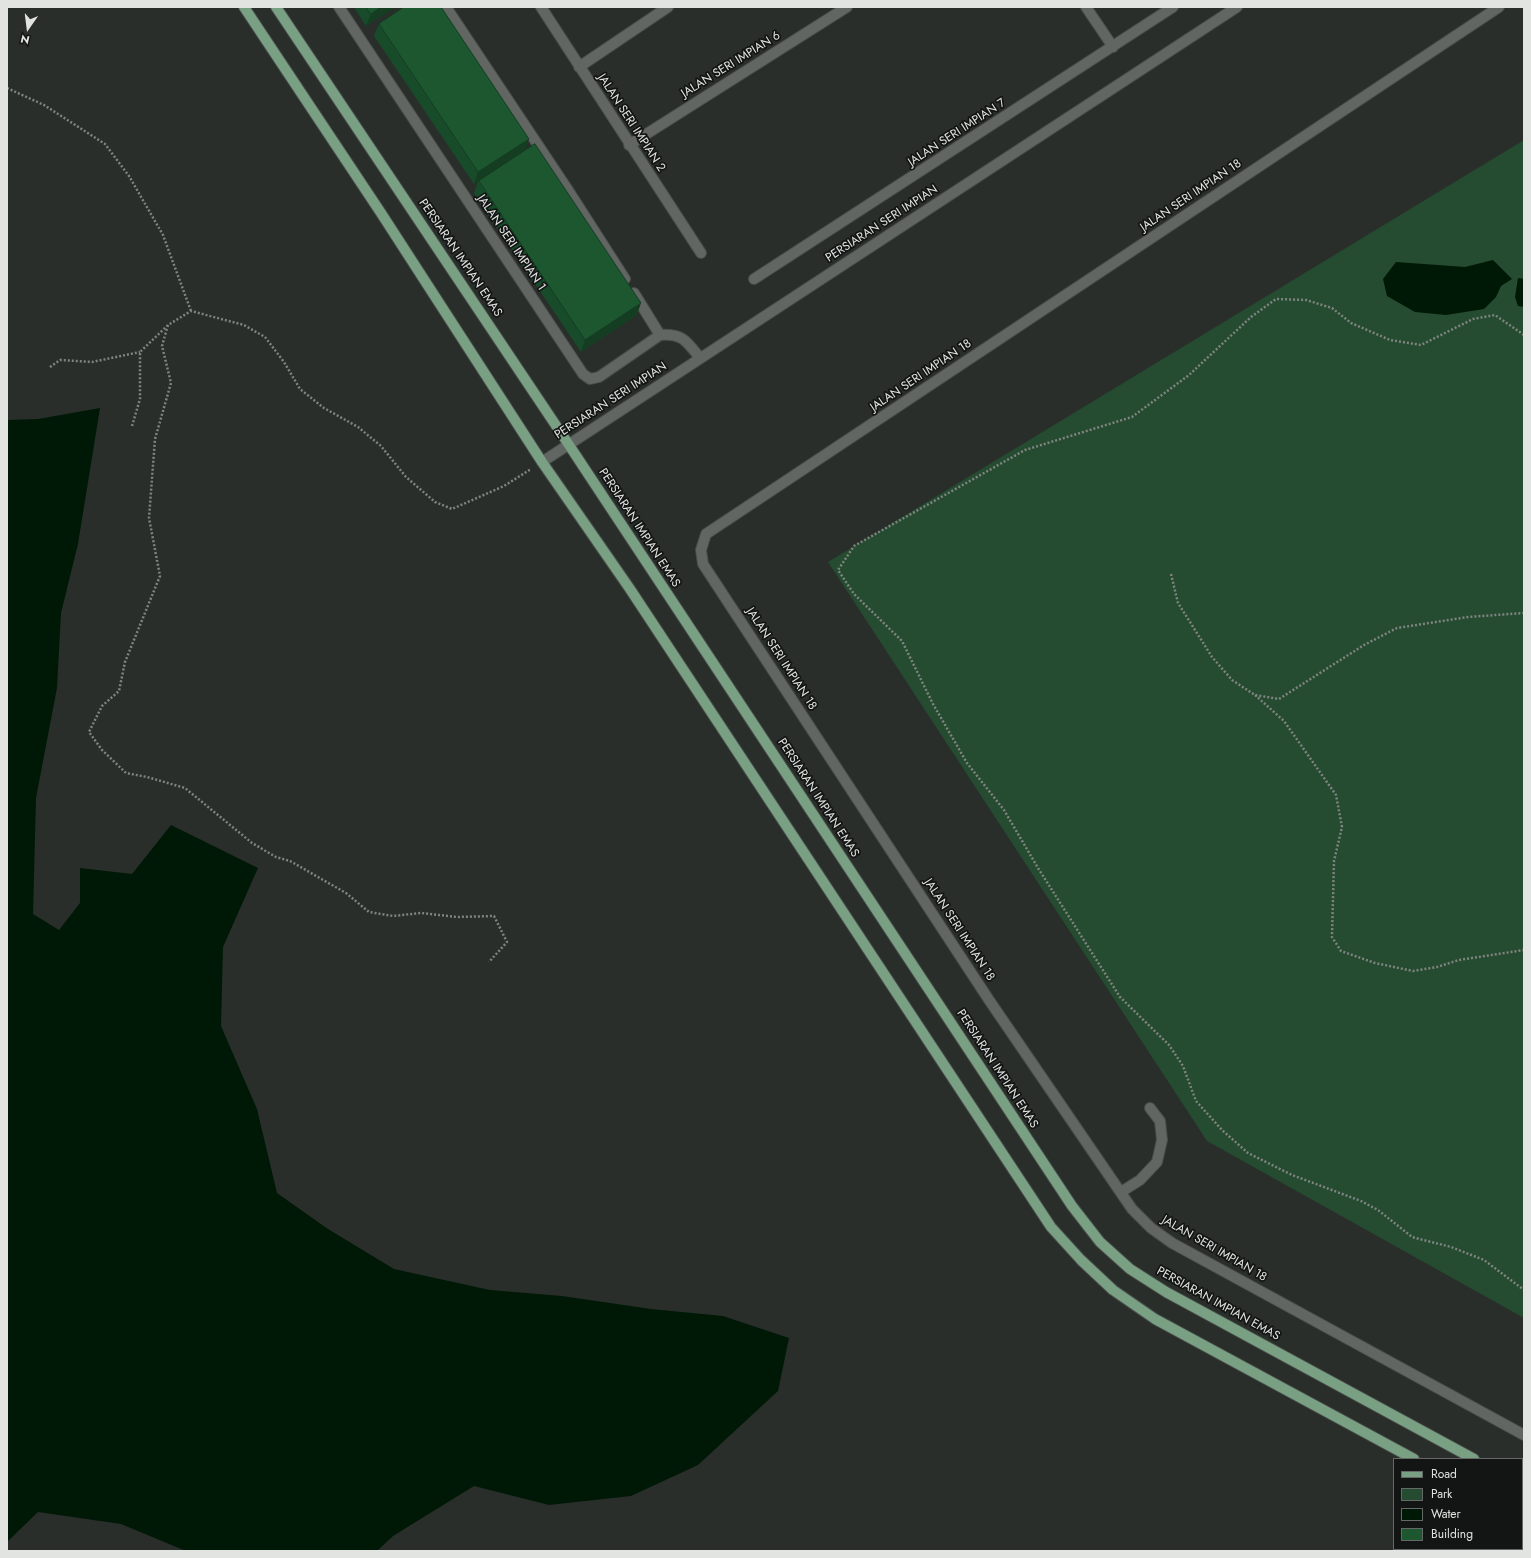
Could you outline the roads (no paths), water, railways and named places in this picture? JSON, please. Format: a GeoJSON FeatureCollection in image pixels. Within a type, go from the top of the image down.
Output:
{"type":"FeatureCollection","features":[{"type":"Feature","properties":{"kind":"main road"},"geometry":{"type":"LineString","coordinates":[[244,7],[381,213],[542,462],[630,589],[1056,1232],[1081,1260],[1113,1290],[1156,1319],[1412,1458]]}},
{"type":"Feature","properties":{"kind":"main road","name":"PERSIARAN IMPIAN EMAS"},"geometry":{"type":"LineString","coordinates":[[276,7],[569,444],[1072,1206],[1100,1242],[1130,1269],[1166,1292],[1472,1458]]}},
{"type":"Feature","properties":{"kind":"street","name":"JALAN SERI IMPIAN 1"},"geometry":{"type":"LineString","coordinates":[[339,7],[583,374],[590,379],[600,377],[660,335]]}},
{"type":"Feature","properties":{"kind":"street"},"geometry":{"type":"LineString","coordinates":[[446,7],[568,190],[660,335],[672,334],[682,337],[700,358]]}},
{"type":"Feature","properties":{"kind":"street","name":"JALAN SERI IMPIAN 2"},"geometry":{"type":"LineString","coordinates":[[541,7],[629,145],[701,253]]}},
{"type":"Feature","properties":{"kind":"street"},"geometry":{"type":"LineString","coordinates":[[579,67],[668,7]]}},
{"type":"Feature","properties":{"kind":"street","name":"JALAN SERI IMPIAN 6"},"geometry":{"type":"LineString","coordinates":[[629,145],[847,7]]}},
{"type":"Feature","properties":{"kind":"street"},"geometry":{"type":"LineString","coordinates":[[1086,7],[1113,47]]}},
{"type":"Feature","properties":{"kind":"street","name":"JALAN SERI IMPIAN 7"},"geometry":{"type":"LineString","coordinates":[[754,279],[1173,7]]}},
{"type":"Feature","properties":{"kind":"street","name":"PERSIARAN SERI IMPIAN"},"geometry":{"type":"LineString","coordinates":[[542,462],[1237,7]]}},
{"type":"Feature","properties":{"kind":"street","name":"JALAN SERI IMPIAN 18"},"geometry":{"type":"LineString","coordinates":[[1499,7],[713,529],[706,534],[701,550],[703,564],[989,1000],[1132,1209],[1151,1228],[1172,1243],[1524,1435]]}},
{"type":"Feature","properties":{"kind":"street"},"geometry":{"type":"LineString","coordinates":[[1121,1192],[1140,1180],[1158,1162],[1162,1140],[1160,1121],[1150,1108]]}},
{"type":"Feature","properties":{"kind":"water"},"geometry":{"type":"Polygon","coordinates":[[[1493,260],[1512,279],[1501,286],[1496,297],[1484,309],[1446,315],[1415,312],[1387,296],[1383,279],[1396,262],[1465,267],[1493,260]]]}},
{"type":"Feature","properties":{"kind":"water"},"geometry":{"type":"Polygon","coordinates":[[[1518,278],[1524,279],[1524,307],[1518,306],[1515,297],[1518,278]]]}},
{"type":"Feature","properties":{"kind":"water"},"geometry":{"type":"Polygon","coordinates":[[[100,408],[78,544],[61,613],[57,688],[36,798],[33,914],[59,930],[80,903],[80,868],[132,874],[171,825],[258,868],[223,947],[221,1026],[257,1109],[277,1193],[328,1229],[394,1269],[490,1290],[562,1296],[651,1309],[723,1316],[789,1338],[778,1391],[698,1465],[631,1496],[549,1505],[474,1486],[393,1536],[377,1551],[186,1551],[121,1524],[38,1512],[7,1542],[7,420],[38,419],[100,408]]]}}]}
